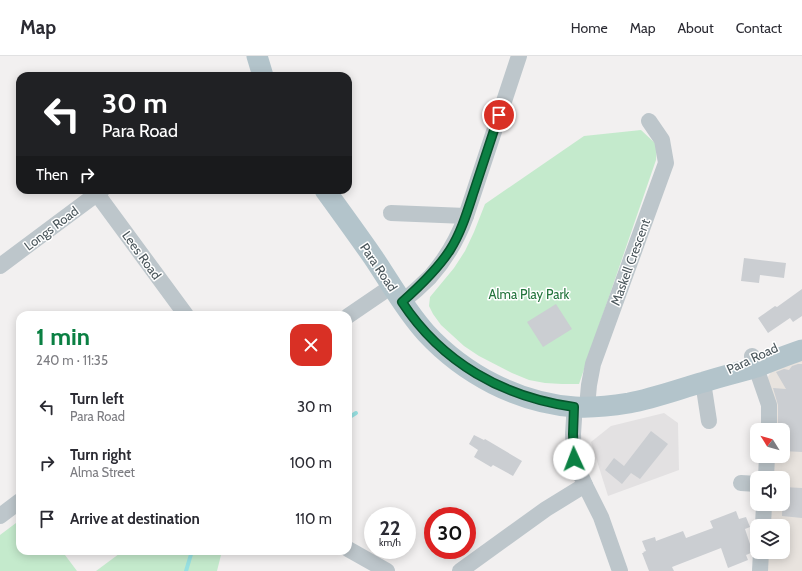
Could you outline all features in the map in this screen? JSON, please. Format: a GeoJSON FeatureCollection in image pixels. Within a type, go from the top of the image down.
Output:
{"type":"FeatureCollection","features":[{"type":"Feature","properties":{"kind":"main road"},"geometry":{"type":"LineString","coordinates":[[257,56],[262,72]]}},
{"type":"Feature","properties":{"kind":"main road","name":"Para Road"},"geometry":{"type":"LineString","coordinates":[[328,194],[397,294],[416,320],[437,344],[461,365],[474,373],[503,388],[522,395],[548,402],[581,407],[608,406],[629,403],[675,392],[704,382],[754,361],[802,335]]}},
{"type":"Feature","properties":{"kind":"main road","name":"Para Road"},"geometry":{"type":"LineString","coordinates":[[754,361],[802,350]]}},
{"type":"Feature","properties":{"kind":"street"},"geometry":{"type":"LineString","coordinates":[[352,314],[397,294],[429,277],[440,265],[450,250],[457,238],[466,216],[519,56]]}},
{"type":"Feature","properties":{"kind":"street","name":"Maskell Crescent"},"geometry":{"type":"LineString","coordinates":[[620,571],[601,517],[574,459],[573,434],[589,385],[593,364],[666,163],[662,140],[648,121]]}},
{"type":"Feature","properties":{"kind":"street","name":"Longs Road"},"geometry":{"type":"LineString","coordinates":[[0,266],[97,194]]}},
{"type":"Feature","properties":{"kind":"street","name":"Lees Road"},"geometry":{"type":"LineString","coordinates":[[101,194],[183,311]]}},
{"type":"Feature","properties":{"kind":"street"},"geometry":{"type":"LineString","coordinates":[[391,213],[466,216]]}},
{"type":"Feature","properties":{"kind":"street"},"geometry":{"type":"LineString","coordinates":[[754,361],[769,405],[768,423]]}},
{"type":"Feature","properties":{"kind":"street"},"geometry":{"type":"LineString","coordinates":[[704,382],[709,421]]}},
{"type":"Feature","properties":{"kind":"street"},"geometry":{"type":"LineString","coordinates":[[741,483],[750,484]]}},
{"type":"Feature","properties":{"kind":"street"},"geometry":{"type":"LineString","coordinates":[[460,571],[546,509],[586,485]]}},
{"type":"Feature","properties":{"kind":"street"},"geometry":{"type":"LineString","coordinates":[[7,517],[16,506]]}},
{"type":"Feature","properties":{"kind":"street"},"geometry":{"type":"LineString","coordinates":[[352,551],[388,571]]}},
{"type":"Feature","properties":{"kind":"street"},"geometry":{"type":"LineString","coordinates":[[760,571],[761,559]]}},
{"type":"Feature","properties":{"kind":"shaded area"},"geometry":{"type":"Polygon","coordinates":[[[802,360],[802,571],[765,571],[766,559],[790,559],[790,519],[769,519],[769,511],[790,511],[790,471],[772,471],[773,463],[790,463],[790,423],[774,423],[766,380],[771,372],[802,360]]]}},
{"type":"Feature","properties":{"kind":"shaded area"},"geometry":{"type":"Polygon","coordinates":[[[664,413],[678,423],[679,470],[608,496],[591,442],[611,426],[664,413]]]}},
{"type":"Feature","properties":{"kind":"green space","name":"Alma Play Park"},"geometry":{"type":"Polygon","coordinates":[[[641,130],[657,145],[656,160],[579,384],[545,383],[529,380],[512,373],[479,356],[464,346],[441,325],[429,306],[430,297],[454,268],[465,251],[485,204],[584,136],[641,130]]]}},
{"type":"Feature","properties":{"kind":"green space"},"geometry":{"type":"Polygon","coordinates":[[[16,523],[16,555],[65,555],[77,571],[0,571],[0,535],[16,523]]]}},
{"type":"Feature","properties":{"kind":"green space"},"geometry":{"type":"Polygon","coordinates":[[[118,555],[221,555],[217,571],[96,571],[118,555]]]}},
{"type":"Feature","properties":{"kind":"building"},"geometry":{"type":"Polygon","coordinates":[[[744,258],[786,263],[784,278],[760,275],[759,283],[741,281],[744,258]]]}},
{"type":"Feature","properties":{"kind":"building"},"geometry":{"type":"Polygon","coordinates":[[[802,289],[802,316],[793,322],[790,318],[768,333],[758,318],[775,306],[777,307],[802,289]]]}},
{"type":"Feature","properties":{"kind":"building"},"geometry":{"type":"Polygon","coordinates":[[[556,304],[572,329],[543,347],[527,322],[556,304]]]}},
{"type":"Feature","properties":{"kind":"building"},"geometry":{"type":"Polygon","coordinates":[[[802,364],[802,452],[790,451],[790,423],[778,423],[778,405],[773,388],[786,389],[776,372],[784,369],[789,370],[792,366],[802,364]]]}},
{"type":"Feature","properties":{"kind":"building"},"geometry":{"type":"Polygon","coordinates":[[[651,431],[668,444],[640,479],[631,473],[622,484],[605,470],[614,458],[624,466],[651,431]]]}},
{"type":"Feature","properties":{"kind":"building"},"geometry":{"type":"Polygon","coordinates":[[[474,435],[484,440],[485,439],[522,461],[513,476],[493,465],[491,467],[474,457],[478,450],[469,444],[474,435]]]}},
{"type":"Feature","properties":{"kind":"building"},"geometry":{"type":"Polygon","coordinates":[[[790,487],[802,488],[802,518],[782,516],[782,511],[790,511],[790,487]]]}},
{"type":"Feature","properties":{"kind":"building"},"geometry":{"type":"Polygon","coordinates":[[[736,511],[739,519],[746,517],[750,527],[745,529],[750,544],[750,553],[746,555],[748,560],[728,568],[721,548],[672,567],[674,571],[649,571],[642,553],[646,551],[642,541],[655,537],[656,541],[683,531],[686,538],[713,528],[710,521],[736,511]]]}},
{"type":"Feature","properties":{"kind":"waterway"},"geometry":{"type":"LineString","coordinates":[[352,416],[356,413]]}},
{"type":"Feature","properties":{"kind":"waterway"},"geometry":{"type":"LineString","coordinates":[[186,571],[191,555]]}},
{"type":"Feature","properties":{"kind":"route"},"geometry":{"type":"LineString","coordinates":[[499,115],[460,232],[440,265],[402,302],[425,332],[437,344],[461,365],[474,373],[503,388],[522,395],[541,401],[574,407],[574,459]]}}]}
